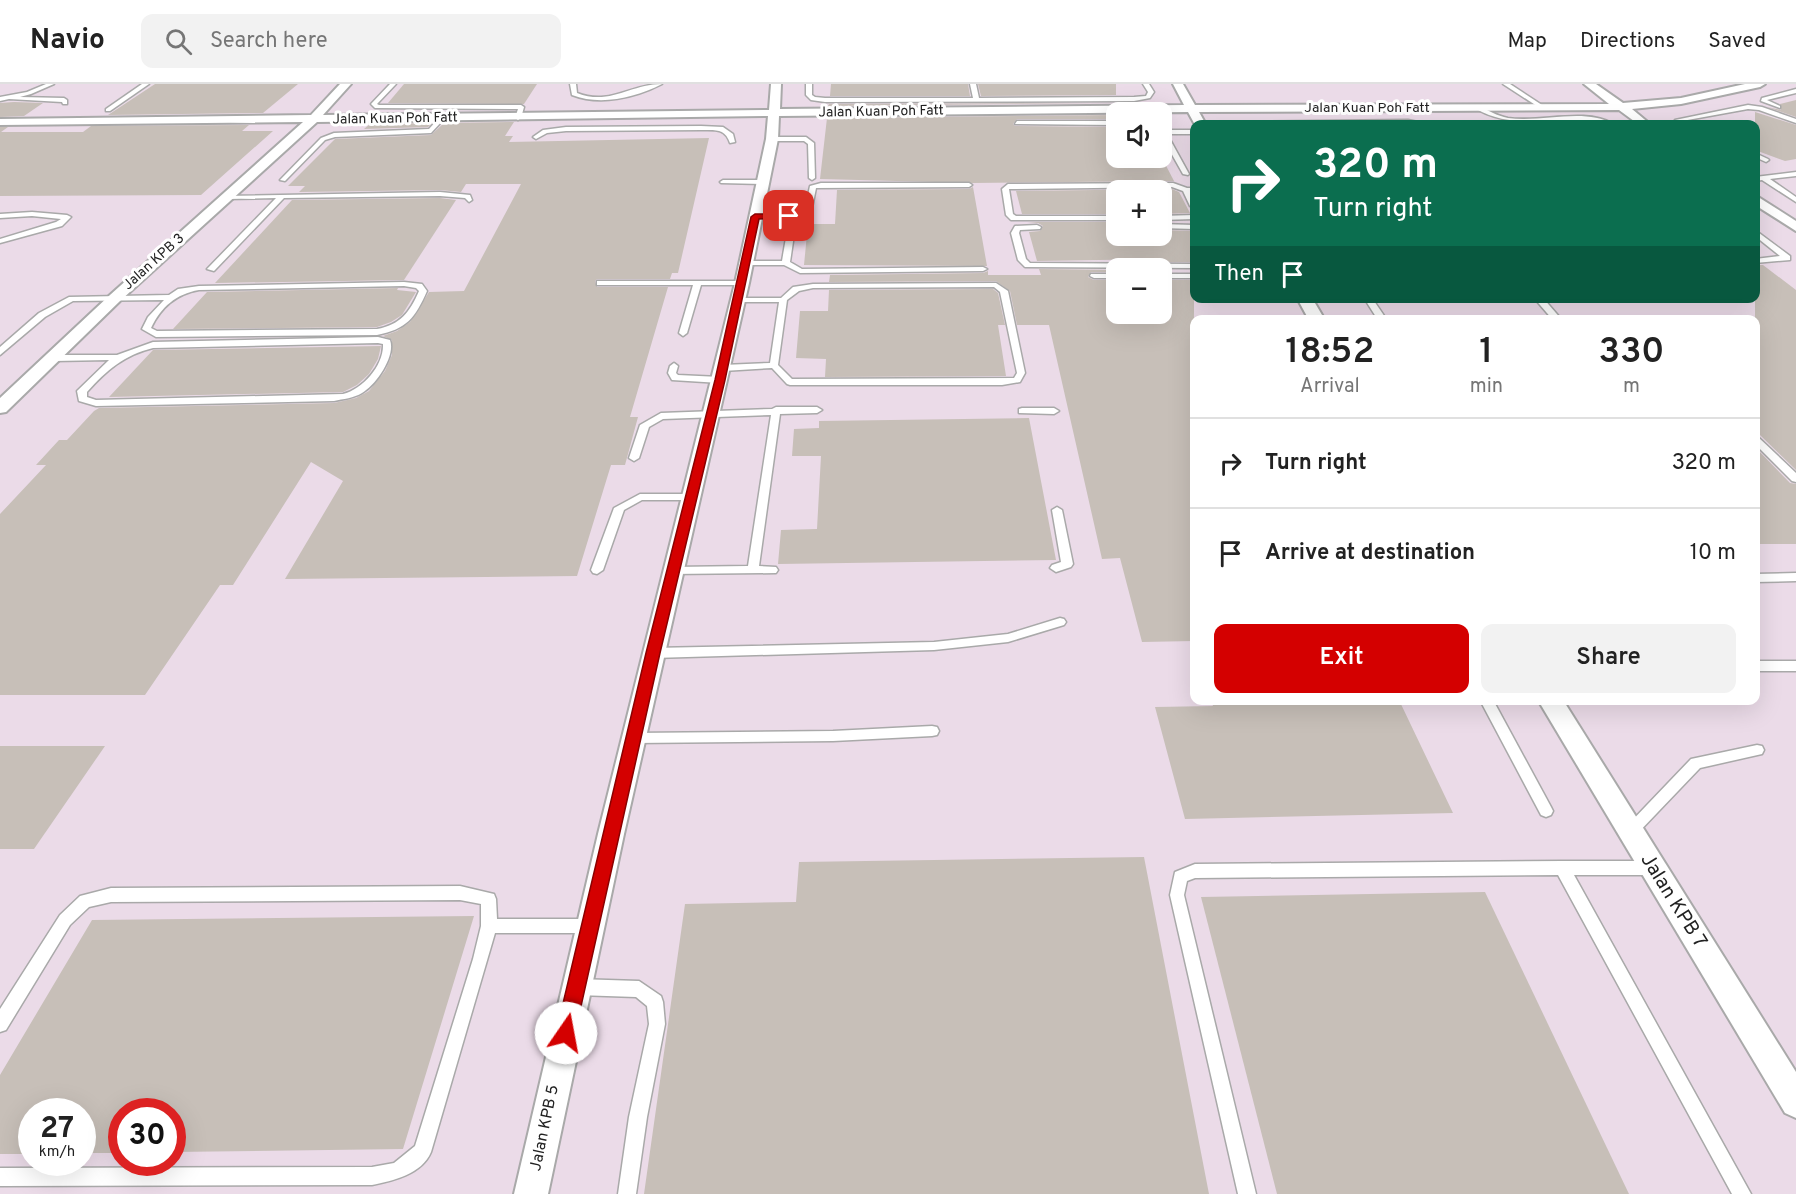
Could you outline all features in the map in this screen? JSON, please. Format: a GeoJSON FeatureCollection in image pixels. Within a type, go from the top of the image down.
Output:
{"type":"FeatureCollection","features":[{"type":"Feature","properties":{"kind":"street","name":"Jalan KPB 3"},"geometry":{"type":"LineString","coordinates":[[0,408],[115,298],[312,120],[346,84]]}},
{"type":"Feature","properties":{"kind":"street","name":"Jalan KPB 5"},"geometry":{"type":"LineString","coordinates":[[531,1194],[576,986],[653,653],[722,374],[772,139],[776,114],[776,84]]}},
{"type":"Feature","properties":{"kind":"street"},"geometry":{"type":"LineString","coordinates":[[1178,84],[1198,120]]}},
{"type":"Feature","properties":{"kind":"street"},"geometry":{"type":"LineString","coordinates":[[1589,84],[1640,120]]}},
{"type":"Feature","properties":{"kind":"street","name":"Jalan Kuan Poh Fatt"},"geometry":{"type":"LineString","coordinates":[[0,122],[441,119],[1101,109],[1620,107],[1681,100],[1760,84]]}},
{"type":"Feature","properties":{"kind":"street"},"geometry":{"type":"LineString","coordinates":[[1760,202],[1796,227]]}},
{"type":"Feature","properties":{"kind":"street","name":"Jalan KPB 7"},"geometry":{"type":"LineString","coordinates":[[1553,705],[1796,1102]]}},
{"type":"Feature","properties":{"kind":"lane"},"geometry":{"type":"LineString","coordinates":[[11,98],[51,84]]}},
{"type":"Feature","properties":{"kind":"lane"},"geometry":{"type":"LineString","coordinates":[[108,110],[146,84]]}},
{"type":"Feature","properties":{"kind":"lane"},"geometry":{"type":"LineString","coordinates":[[393,84],[374,104],[377,107],[521,107],[518,118]]}},
{"type":"Feature","properties":{"kind":"lane"},"geometry":{"type":"LineString","coordinates":[[573,84],[574,94],[586,100],[612,100],[659,84]]}},
{"type":"Feature","properties":{"kind":"lane"},"geometry":{"type":"LineString","coordinates":[[809,84],[809,95],[813,99],[1134,99],[1148,97],[1151,92],[1146,84]]}},
{"type":"Feature","properties":{"kind":"lane"},"geometry":{"type":"LineString","coordinates":[[973,84],[976,99]]}},
{"type":"Feature","properties":{"kind":"lane"},"geometry":{"type":"LineString","coordinates":[[1506,84],[1542,107]]}},
{"type":"Feature","properties":{"kind":"lane"},"geometry":{"type":"LineString","coordinates":[[1796,92],[1764,99],[1764,101],[1796,113]]}},
{"type":"Feature","properties":{"kind":"lane"},"geometry":{"type":"LineString","coordinates":[[0,99],[56,98],[64,99],[65,103]]}},
{"type":"Feature","properties":{"kind":"lane"},"geometry":{"type":"LineString","coordinates":[[1678,120],[1748,107],[1760,108],[1796,121]]}},
{"type":"Feature","properties":{"kind":"lane"},"geometry":{"type":"LineString","coordinates":[[1404,108],[1418,120]]}},
{"type":"Feature","properties":{"kind":"lane"},"geometry":{"type":"LineString","coordinates":[[1478,108],[1496,118],[1591,120]]}},
{"type":"Feature","properties":{"kind":"lane"},"geometry":{"type":"LineString","coordinates":[[1101,109],[1106,121]]}},
{"type":"Feature","properties":{"kind":"lane"},"geometry":{"type":"LineString","coordinates":[[283,180],[324,139],[334,135],[432,131],[441,119]]}},
{"type":"Feature","properties":{"kind":"lane"},"geometry":{"type":"LineString","coordinates":[[1017,123],[1106,123]]}},
{"type":"Feature","properties":{"kind":"lane"},"geometry":{"type":"LineString","coordinates":[[536,138],[545,131],[566,129],[701,128],[723,129],[731,135],[732,142]]}},
{"type":"Feature","properties":{"kind":"lane"},"geometry":{"type":"LineString","coordinates":[[1172,131],[1190,132]]}},
{"type":"Feature","properties":{"kind":"lane"},"geometry":{"type":"LineString","coordinates":[[772,139],[806,139],[811,143],[813,178]]}},
{"type":"Feature","properties":{"kind":"lane"},"geometry":{"type":"LineString","coordinates":[[1172,149],[1186,174]]}},
{"type":"Feature","properties":{"kind":"lane"},"geometry":{"type":"LineString","coordinates":[[1760,157],[1766,160]]}},
{"type":"Feature","properties":{"kind":"lane"},"geometry":{"type":"LineString","coordinates":[[1760,179],[1796,174]]}},
{"type":"Feature","properties":{"kind":"lane"},"geometry":{"type":"LineString","coordinates":[[1765,179],[1796,200]]}},
{"type":"Feature","properties":{"kind":"lane"},"geometry":{"type":"LineString","coordinates":[[723,182],[762,182]]}},
{"type":"Feature","properties":{"kind":"lane"},"geometry":{"type":"LineString","coordinates":[[755,217],[807,216],[813,186],[969,185]]}},
{"type":"Feature","properties":{"kind":"lane"},"geometry":{"type":"LineString","coordinates":[[1106,185],[1008,186],[1005,189],[1010,215],[1014,218],[1106,218]]}},
{"type":"Feature","properties":{"kind":"lane"},"geometry":{"type":"LineString","coordinates":[[1172,185],[1190,190]]}},
{"type":"Feature","properties":{"kind":"lane"},"geometry":{"type":"LineString","coordinates":[[226,197],[457,194],[468,196],[469,200]]}},
{"type":"Feature","properties":{"kind":"lane"},"geometry":{"type":"LineString","coordinates":[[211,269],[282,196]]}},
{"type":"Feature","properties":{"kind":"lane"},"geometry":{"type":"LineString","coordinates":[[0,216],[32,214],[66,217],[59,224],[0,241]]}},
{"type":"Feature","properties":{"kind":"lane"},"geometry":{"type":"LineString","coordinates":[[1172,218],[1190,217]]}},
{"type":"Feature","properties":{"kind":"lane"},"geometry":{"type":"LineString","coordinates":[[1106,226],[1029,227],[1018,228],[1015,233],[1022,260],[1028,266],[1190,266]]}},
{"type":"Feature","properties":{"kind":"lane"},"geometry":{"type":"LineString","coordinates":[[1172,226],[1190,227]]}},
{"type":"Feature","properties":{"kind":"lane"},"geometry":{"type":"LineString","coordinates":[[786,263],[791,228]]}},
{"type":"Feature","properties":{"kind":"lane"},"geometry":{"type":"LineString","coordinates":[[1760,236],[1787,258],[1760,261]]}},
{"type":"Feature","properties":{"kind":"lane"},"geometry":{"type":"LineString","coordinates":[[600,283],[742,282],[786,263]]}},
{"type":"Feature","properties":{"kind":"lane"},"geometry":{"type":"LineString","coordinates":[[786,263],[800,271],[983,268]]}},
{"type":"Feature","properties":{"kind":"lane"},"geometry":{"type":"LineString","coordinates":[[1094,276],[1106,276]]}},
{"type":"Feature","properties":{"kind":"lane"},"geometry":{"type":"LineString","coordinates":[[1172,276],[1190,276]]}},
{"type":"Feature","properties":{"kind":"lane"},"geometry":{"type":"LineString","coordinates":[[742,282],[783,300]]}},
{"type":"Feature","properties":{"kind":"lane"},"geometry":{"type":"LineString","coordinates":[[683,333],[698,283]]}},
{"type":"Feature","properties":{"kind":"lane"},"geometry":{"type":"LineString","coordinates":[[0,352],[57,304],[72,299],[171,297],[181,291],[199,288],[404,284],[419,286],[423,291],[405,322],[396,329],[377,332],[156,334],[146,329],[151,319],[171,297]]}},
{"type":"Feature","properties":{"kind":"lane"},"geometry":{"type":"LineString","coordinates":[[996,285],[1004,291],[1021,373],[1017,380],[1002,382],[813,383],[790,382],[774,365],[783,300],[796,288],[996,285]]}},
{"type":"Feature","properties":{"kind":"lane"},"geometry":{"type":"LineString","coordinates":[[1543,303],[1553,315]]}},
{"type":"Feature","properties":{"kind":"lane"},"geometry":{"type":"LineString","coordinates":[[54,358],[115,357],[130,350],[153,345],[176,344],[378,340],[387,342],[388,351],[368,386],[353,395],[334,398],[96,403],[82,399],[82,391],[115,357]]}},
{"type":"Feature","properties":{"kind":"lane"},"geometry":{"type":"LineString","coordinates":[[674,366],[672,373],[675,378],[722,374],[774,365]]}},
{"type":"Feature","properties":{"kind":"lane"},"geometry":{"type":"LineString","coordinates":[[753,570],[776,410]]}},
{"type":"Feature","properties":{"kind":"lane"},"geometry":{"type":"LineString","coordinates":[[634,458],[645,425],[661,416],[711,412],[817,410]]}},
{"type":"Feature","properties":{"kind":"lane"},"geometry":{"type":"LineString","coordinates":[[1022,411],[1054,411]]}},
{"type":"Feature","properties":{"kind":"lane"},"geometry":{"type":"LineString","coordinates":[[1760,444],[1796,479]]}},
{"type":"Feature","properties":{"kind":"lane"},"geometry":{"type":"LineString","coordinates":[[597,570],[619,508],[640,497],[690,497]]}},
{"type":"Feature","properties":{"kind":"lane"},"geometry":{"type":"LineString","coordinates":[[1056,568],[1067,564],[1057,510]]}},
{"type":"Feature","properties":{"kind":"lane"},"geometry":{"type":"LineString","coordinates":[[674,571],[772,570]]}},
{"type":"Feature","properties":{"kind":"lane"},"geometry":{"type":"LineString","coordinates":[[1760,578],[1796,577]]}},
{"type":"Feature","properties":{"kind":"lane"},"geometry":{"type":"LineString","coordinates":[[653,653],[934,646],[1008,639],[1060,622]]}},
{"type":"Feature","properties":{"kind":"lane"},"geometry":{"type":"LineString","coordinates":[[1760,666],[1796,666]]}},
{"type":"Feature","properties":{"kind":"lane"},"geometry":{"type":"LineString","coordinates":[[1489,705],[1546,811]]}},
{"type":"Feature","properties":{"kind":"lane"},"geometry":{"type":"LineString","coordinates":[[634,738],[833,736],[932,731]]}},
{"type":"Feature","properties":{"kind":"lane"},"geometry":{"type":"LineString","coordinates":[[1630,832],[1696,764],[1757,750]]}},
{"type":"Feature","properties":{"kind":"lane"},"geometry":{"type":"LineString","coordinates":[[1562,868],[1742,1194]]}},
{"type":"Feature","properties":{"kind":"lane"},"geometry":{"type":"LineString","coordinates":[[1247,1194],[1177,895],[1180,877],[1195,871],[1652,868]]}},
{"type":"Feature","properties":{"kind":"lane"},"geometry":{"type":"LineString","coordinates":[[0,1024],[65,920],[85,901],[111,895],[460,893],[489,898],[489,926],[478,970],[422,1152],[398,1171],[372,1176],[0,1177]]}},
{"type":"Feature","properties":{"kind":"lane"},"geometry":{"type":"LineString","coordinates":[[489,926],[590,926]]}},
{"type":"Feature","properties":{"kind":"lane"},"geometry":{"type":"LineString","coordinates":[[576,986],[639,990],[655,1002],[657,1024],[638,1117],[627,1194]]}},
{"type":"Feature","properties":{"kind":"shaded area"},"geometry":{"type":"Polygon","coordinates":[[[0,84],[1796,84],[1796,1194],[0,1194],[0,84]]]}},
{"type":"Feature","properties":{"kind":"building"},"geometry":{"type":"Polygon","coordinates":[[[155,84],[298,84],[263,113],[108,115],[155,84]]]}},
{"type":"Feature","properties":{"kind":"building"},"geometry":{"type":"Polygon","coordinates":[[[404,84],[537,84],[524,104],[388,103],[404,84]]]}},
{"type":"Feature","properties":{"kind":"building"},"geometry":{"type":"Polygon","coordinates":[[[831,84],[968,84],[970,96],[830,96],[831,84]]]}},
{"type":"Feature","properties":{"kind":"building"},"geometry":{"type":"Polygon","coordinates":[[[978,84],[1116,84],[1116,95],[981,96],[978,84]]]}},
{"type":"Feature","properties":{"kind":"building"},"geometry":{"type":"Polygon","coordinates":[[[1796,100],[1796,117],[1767,107],[1781,110],[1780,104],[1796,100]]]}},
{"type":"Feature","properties":{"kind":"building"},"geometry":{"type":"Polygon","coordinates":[[[0,103],[43,103],[24,116],[0,117],[0,103]]]}},
{"type":"Feature","properties":{"kind":"building"},"geometry":{"type":"Polygon","coordinates":[[[1106,103],[828,106],[829,104],[1106,103]]]}},
{"type":"Feature","properties":{"kind":"building"},"geometry":{"type":"Polygon","coordinates":[[[1755,112],[1796,125],[1796,159],[1785,161],[1760,152],[1760,120],[1755,120],[1755,112]]]}},
{"type":"Feature","properties":{"kind":"building"},"geometry":{"type":"Polygon","coordinates":[[[1106,115],[1106,119],[1017,119],[1013,124],[1015,126],[1106,127],[1106,168],[1167,168],[1174,181],[973,183],[820,179],[827,118],[1106,115]]]}},
{"type":"Feature","properties":{"kind":"building"},"geometry":{"type":"Polygon","coordinates":[[[514,122],[505,136],[513,136],[509,142],[709,138],[678,273],[672,273],[670,279],[597,279],[595,281],[597,287],[668,287],[630,417],[638,417],[625,465],[611,465],[577,576],[285,579],[343,481],[311,462],[233,585],[220,585],[145,695],[0,695],[0,514],[46,465],[36,465],[59,440],[67,440],[99,408],[334,403],[356,398],[369,391],[385,371],[392,355],[392,340],[383,336],[397,331],[410,322],[429,292],[464,291],[521,184],[466,184],[461,192],[440,190],[299,192],[305,186],[288,186],[335,139],[431,135],[444,123],[514,122]]]}},
{"type":"Feature","properties":{"kind":"building"},"geometry":{"type":"Polygon","coordinates":[[[432,123],[428,127],[364,129],[370,124],[432,123]]]}},
{"type":"Feature","properties":{"kind":"building"},"geometry":{"type":"Polygon","coordinates":[[[249,125],[242,131],[273,131],[201,195],[0,196],[0,127],[8,127],[1,132],[83,132],[91,126],[249,125]]]}},
{"type":"Feature","properties":{"kind":"building"},"geometry":{"type":"Polygon","coordinates":[[[973,187],[987,266],[804,265],[808,224],[835,224],[837,190],[969,189],[973,187]]]}},
{"type":"Feature","properties":{"kind":"building"},"geometry":{"type":"Polygon","coordinates":[[[1172,189],[1179,192],[1190,213],[1172,214],[1172,189]]]}},
{"type":"Feature","properties":{"kind":"building"},"geometry":{"type":"Polygon","coordinates":[[[1106,190],[1106,214],[1022,214],[1016,191],[1106,190]]]}},
{"type":"Feature","properties":{"kind":"building"},"geometry":{"type":"Polygon","coordinates":[[[440,198],[456,200],[404,280],[215,283],[292,200],[440,198]]]}},
{"type":"Feature","properties":{"kind":"building"},"geometry":{"type":"Polygon","coordinates":[[[1027,222],[1106,222],[1106,246],[1172,246],[1172,230],[1190,231],[1190,262],[1172,262],[1172,258],[1037,261],[1029,232],[1040,231],[1043,226],[1027,222]]]}},
{"type":"Feature","properties":{"kind":"building"},"geometry":{"type":"Polygon","coordinates":[[[1760,265],[1763,265],[1796,290],[1796,470],[1760,435],[1760,315],[1755,315],[1755,303],[1760,303],[1760,265]]]}},
{"type":"Feature","properties":{"kind":"building"},"geometry":{"type":"Polygon","coordinates":[[[1039,269],[1106,270],[1106,272],[1091,272],[1088,277],[1094,280],[1106,280],[1106,324],[1172,324],[1172,280],[1190,280],[1190,303],[1194,303],[1194,315],[1190,315],[1190,641],[1142,642],[1120,558],[1102,559],[1049,325],[1017,325],[1010,291],[996,281],[829,282],[830,275],[983,273],[988,271],[988,275],[1041,275],[1039,269]]]}},
{"type":"Feature","properties":{"kind":"building"},"geometry":{"type":"Polygon","coordinates":[[[398,288],[397,290],[416,292],[402,315],[377,327],[173,329],[207,292],[398,288]]]}},
{"type":"Feature","properties":{"kind":"building"},"geometry":{"type":"Polygon","coordinates":[[[993,289],[998,293],[1005,325],[998,325],[1006,376],[825,377],[826,359],[796,358],[800,311],[828,311],[829,290],[993,289]]]}},
{"type":"Feature","properties":{"kind":"building"},"geometry":{"type":"Polygon","coordinates":[[[381,346],[378,359],[369,374],[357,385],[343,392],[109,397],[153,350],[381,346]]]}},
{"type":"Feature","properties":{"kind":"building"},"geometry":{"type":"Polygon","coordinates":[[[1029,418],[1056,560],[778,564],[781,530],[817,529],[821,456],[792,456],[794,429],[819,428],[819,421],[1029,418]]]}},
{"type":"Feature","properties":{"kind":"building"},"geometry":{"type":"Polygon","coordinates":[[[1760,452],[1790,483],[1796,484],[1796,544],[1760,544],[1760,452]]]}},
{"type":"Feature","properties":{"kind":"building"},"geometry":{"type":"Polygon","coordinates":[[[1401,705],[1453,813],[1185,819],[1155,707],[1401,705]]]}},
{"type":"Feature","properties":{"kind":"building"},"geometry":{"type":"Polygon","coordinates":[[[0,746],[105,746],[34,849],[0,849],[0,746]]]}},
{"type":"Feature","properties":{"kind":"building"},"geometry":{"type":"Polygon","coordinates":[[[1144,857],[1209,1194],[644,1194],[685,904],[796,902],[799,862],[1144,857]]]}},
{"type":"Feature","properties":{"kind":"building"},"geometry":{"type":"Polygon","coordinates":[[[1485,892],[1629,1194],[1277,1194],[1201,897],[1485,892]]]}},
{"type":"Feature","properties":{"kind":"building"},"geometry":{"type":"Polygon","coordinates":[[[474,916],[403,1149],[186,1152],[186,1098],[108,1098],[108,1153],[96,1153],[96,1098],[18,1098],[18,1154],[0,1154],[0,1075],[92,920],[474,916]]]}},
{"type":"Feature","properties":{"kind":"route"},"geometry":{"type":"LineString","coordinates":[[566,1033],[653,653],[720,380],[755,217],[789,216]]}}]}
